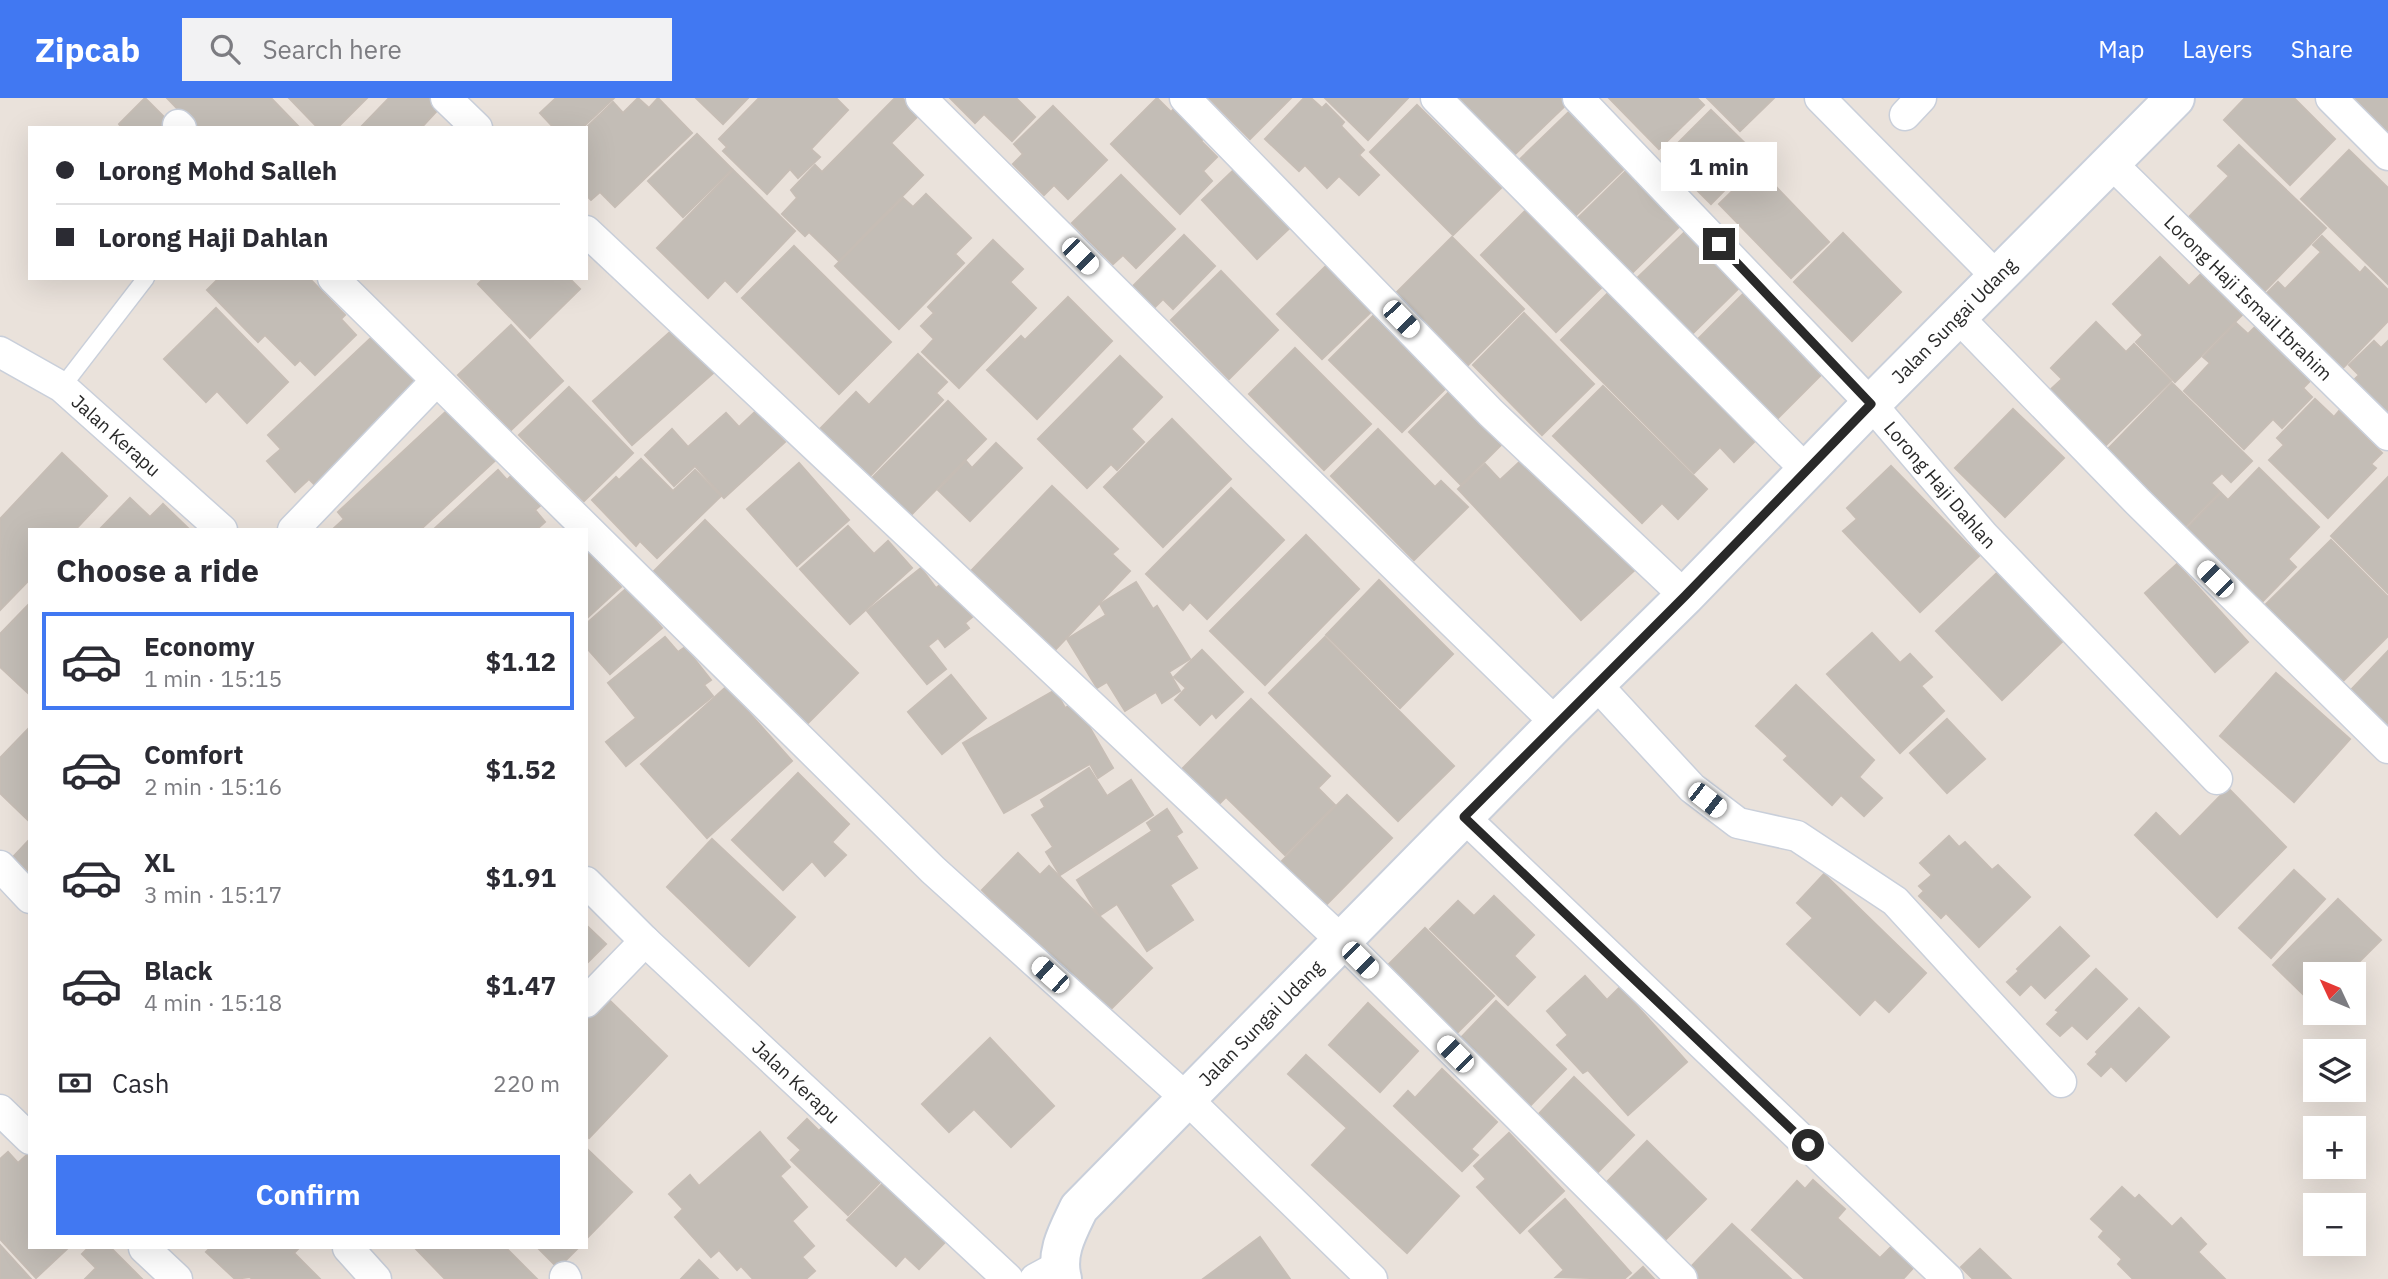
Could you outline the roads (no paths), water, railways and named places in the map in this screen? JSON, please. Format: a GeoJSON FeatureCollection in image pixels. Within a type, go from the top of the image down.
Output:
{"type":"FeatureCollection","features":[{"type":"Feature","properties":{"kind":"street"},"geometry":{"type":"LineString","coordinates":[[446,98],[475,126]]}},
{"type":"Feature","properties":{"kind":"street"},"geometry":{"type":"LineString","coordinates":[[921,98],[1268,443],[1556,723]]}},
{"type":"Feature","properties":{"kind":"street"},"geometry":{"type":"LineString","coordinates":[[1185,98],[1491,412],[1685,596]]}},
{"type":"Feature","properties":{"kind":"street"},"geometry":{"type":"LineString","coordinates":[[1436,98],[1807,470]]}},
{"type":"Feature","properties":{"kind":"street","name":"Lorong Haji Dahlan"},"geometry":{"type":"LineString","coordinates":[[1578,98],[1871,404],[1984,536],[2217,779]]}},
{"type":"Feature","properties":{"kind":"street"},"geometry":{"type":"LineString","coordinates":[[1820,98],[1997,276]]}},
{"type":"Feature","properties":{"kind":"street","name":"Jalan Sungai Udang"},"geometry":{"type":"LineString","coordinates":[[1052,1275],[1064,1238],[1079,1208],[2175,98]]}},
{"type":"Feature","properties":{"kind":"street"},"geometry":{"type":"LineString","coordinates":[[2331,98],[2388,155]]}},
{"type":"Feature","properties":{"kind":"street","name":"Lorong Haji Ismail Ibrahim"},"geometry":{"type":"LineString","coordinates":[[2110,162],[2388,435]]}},
{"type":"Feature","properties":{"kind":"street"},"geometry":{"type":"LineString","coordinates":[[588,233],[1342,941],[1682,1279]]}},
{"type":"Feature","properties":{"kind":"street"},"geometry":{"type":"LineString","coordinates":[[335,280],[585,528]]}},
{"type":"Feature","properties":{"kind":"street"},"geometry":{"type":"LineString","coordinates":[[1958,317],[2137,501],[2388,748]]}},
{"type":"Feature","properties":{"kind":"street","name":"Jalan Kerapu"},"geometry":{"type":"LineString","coordinates":[[0,352],[62,387],[220,528]]}},
{"type":"Feature","properties":{"kind":"street"},"geometry":{"type":"LineString","coordinates":[[295,528],[436,381]]}},
{"type":"Feature","properties":{"kind":"street"},"geometry":{"type":"LineString","coordinates":[[588,531],[933,870],[1187,1098],[1373,1279]]}},
{"type":"Feature","properties":{"kind":"street"},"geometry":{"type":"LineString","coordinates":[[1596,684],[1692,788],[1738,823],[1797,836],[1895,901],[2060,1082]]}},
{"type":"Feature","properties":{"kind":"street"},"geometry":{"type":"LineString","coordinates":[[1464,817],[1948,1279]]}},
{"type":"Feature","properties":{"kind":"street"},"geometry":{"type":"LineString","coordinates":[[0,866],[28,896]]}},
{"type":"Feature","properties":{"kind":"street","name":"Jalan Kerapu"},"geometry":{"type":"LineString","coordinates":[[588,884],[645,941],[1007,1279]]}},
{"type":"Feature","properties":{"kind":"street"},"geometry":{"type":"LineString","coordinates":[[588,1000],[645,941]]}},
{"type":"Feature","properties":{"kind":"street"},"geometry":{"type":"LineString","coordinates":[[0,1111],[28,1137]]}},
{"type":"Feature","properties":{"kind":"street"},"geometry":{"type":"LineString","coordinates":[[145,1249],[177,1279]]}},
{"type":"Feature","properties":{"kind":"street"},"geometry":{"type":"LineString","coordinates":[[349,1249],[376,1279]]}},
{"type":"Feature","properties":{"kind":"lane"},"geometry":{"type":"LineString","coordinates":[[62,387],[144,280]]}}]}
